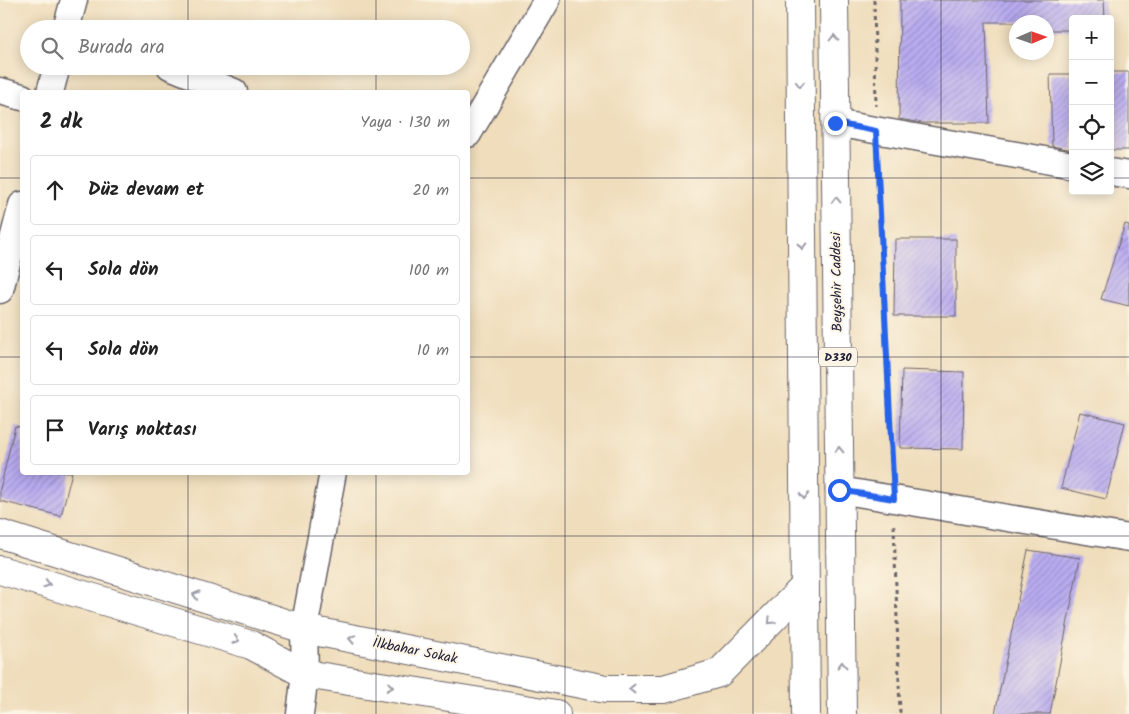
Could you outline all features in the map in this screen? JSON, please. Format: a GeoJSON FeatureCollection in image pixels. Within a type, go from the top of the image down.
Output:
{"type":"FeatureCollection","features":[{"type":"Feature","properties":{"kind":"main road","name":"D330"},"geometry":{"type":"LineString","coordinates":[[800,0],[806,714]]}},
{"type":"Feature","properties":{"kind":"main road","name":"Beyşehir Caddesi"},"geometry":{"type":"LineString","coordinates":[[834,0],[842,714]]}},
{"type":"Feature","properties":{"kind":"main road","name":"İlkbahar Sokak"},"geometry":{"type":"LineString","coordinates":[[0,534],[304,629],[606,689],[664,689],[718,673],[805,586]]}},
{"type":"Feature","properties":{"kind":"main road"},"geometry":{"type":"LineString","coordinates":[[0,570],[251,645],[305,674],[556,714]]}},
{"type":"Feature","properties":{"kind":"street"},"geometry":{"type":"LineString","coordinates":[[71,20],[74,0]]}},
{"type":"Feature","properties":{"kind":"street"},"geometry":{"type":"LineString","coordinates":[[470,131],[547,0]]}},
{"type":"Feature","properties":{"kind":"street"},"geometry":{"type":"LineString","coordinates":[[51,90],[55,75]]}},
{"type":"Feature","properties":{"kind":"street"},"geometry":{"type":"LineString","coordinates":[[192,75],[229,90]]}},
{"type":"Feature","properties":{"kind":"street"},"geometry":{"type":"LineString","coordinates":[[0,91],[20,96]]}},
{"type":"Feature","properties":{"kind":"street"},"geometry":{"type":"LineString","coordinates":[[835,123],[1069,165]]}},
{"type":"Feature","properties":{"kind":"street"},"geometry":{"type":"LineString","coordinates":[[1114,173],[1129,175]]}},
{"type":"Feature","properties":{"kind":"street"},"geometry":{"type":"LineString","coordinates":[[0,290],[20,213]]}},
{"type":"Feature","properties":{"kind":"street"},"geometry":{"type":"LineString","coordinates":[[300,714],[305,674],[304,629],[332,475]]}},
{"type":"Feature","properties":{"kind":"street"},"geometry":{"type":"LineString","coordinates":[[839,490],[1129,538]]}},
{"type":"Feature","properties":{"kind":"path"},"geometry":{"type":"LineString","coordinates":[[874,0],[876,131],[894,499],[900,714]]}},
{"type":"Feature","properties":{"kind":"building"},"geometry":{"type":"Polygon","coordinates":[[[900,0],[1104,0],[1105,15],[1069,15],[1069,30],[1054,30],[1054,15],[1009,15],[1009,22],[986,22],[989,123],[922,123],[899,119],[900,0]]]}},
{"type":"Feature","properties":{"kind":"building"},"geometry":{"type":"Polygon","coordinates":[[[1114,72],[1129,72],[1129,150],[1114,150],[1114,72]]]}},
{"type":"Feature","properties":{"kind":"building"},"geometry":{"type":"Polygon","coordinates":[[[1050,74],[1069,74],[1069,149],[1052,146],[1050,74]]]}},
{"type":"Feature","properties":{"kind":"building"},"geometry":{"type":"Polygon","coordinates":[[[1125,224],[1129,225],[1129,306],[1101,299],[1125,224]]]}},
{"type":"Feature","properties":{"kind":"building"},"geometry":{"type":"Polygon","coordinates":[[[895,239],[956,239],[956,316],[894,316],[895,239]]]}},
{"type":"Feature","properties":{"kind":"building"},"geometry":{"type":"Polygon","coordinates":[[[902,370],[964,372],[963,449],[900,448],[902,370]]]}},
{"type":"Feature","properties":{"kind":"building"},"geometry":{"type":"Polygon","coordinates":[[[1080,412],[1125,423],[1106,499],[1061,488],[1080,412]]]}},
{"type":"Feature","properties":{"kind":"building"},"geometry":{"type":"Polygon","coordinates":[[[15,426],[20,427],[20,475],[71,475],[61,516],[0,501],[0,489],[15,426]]]}},
{"type":"Feature","properties":{"kind":"building"},"geometry":{"type":"Polygon","coordinates":[[[1028,550],[1080,558],[1050,714],[995,714],[1028,550]]]}},
{"type":"Feature","properties":{"kind":"route"},"geometry":{"type":"LineString","coordinates":[[835,123],[876,131],[894,499],[839,490]]}}]}
